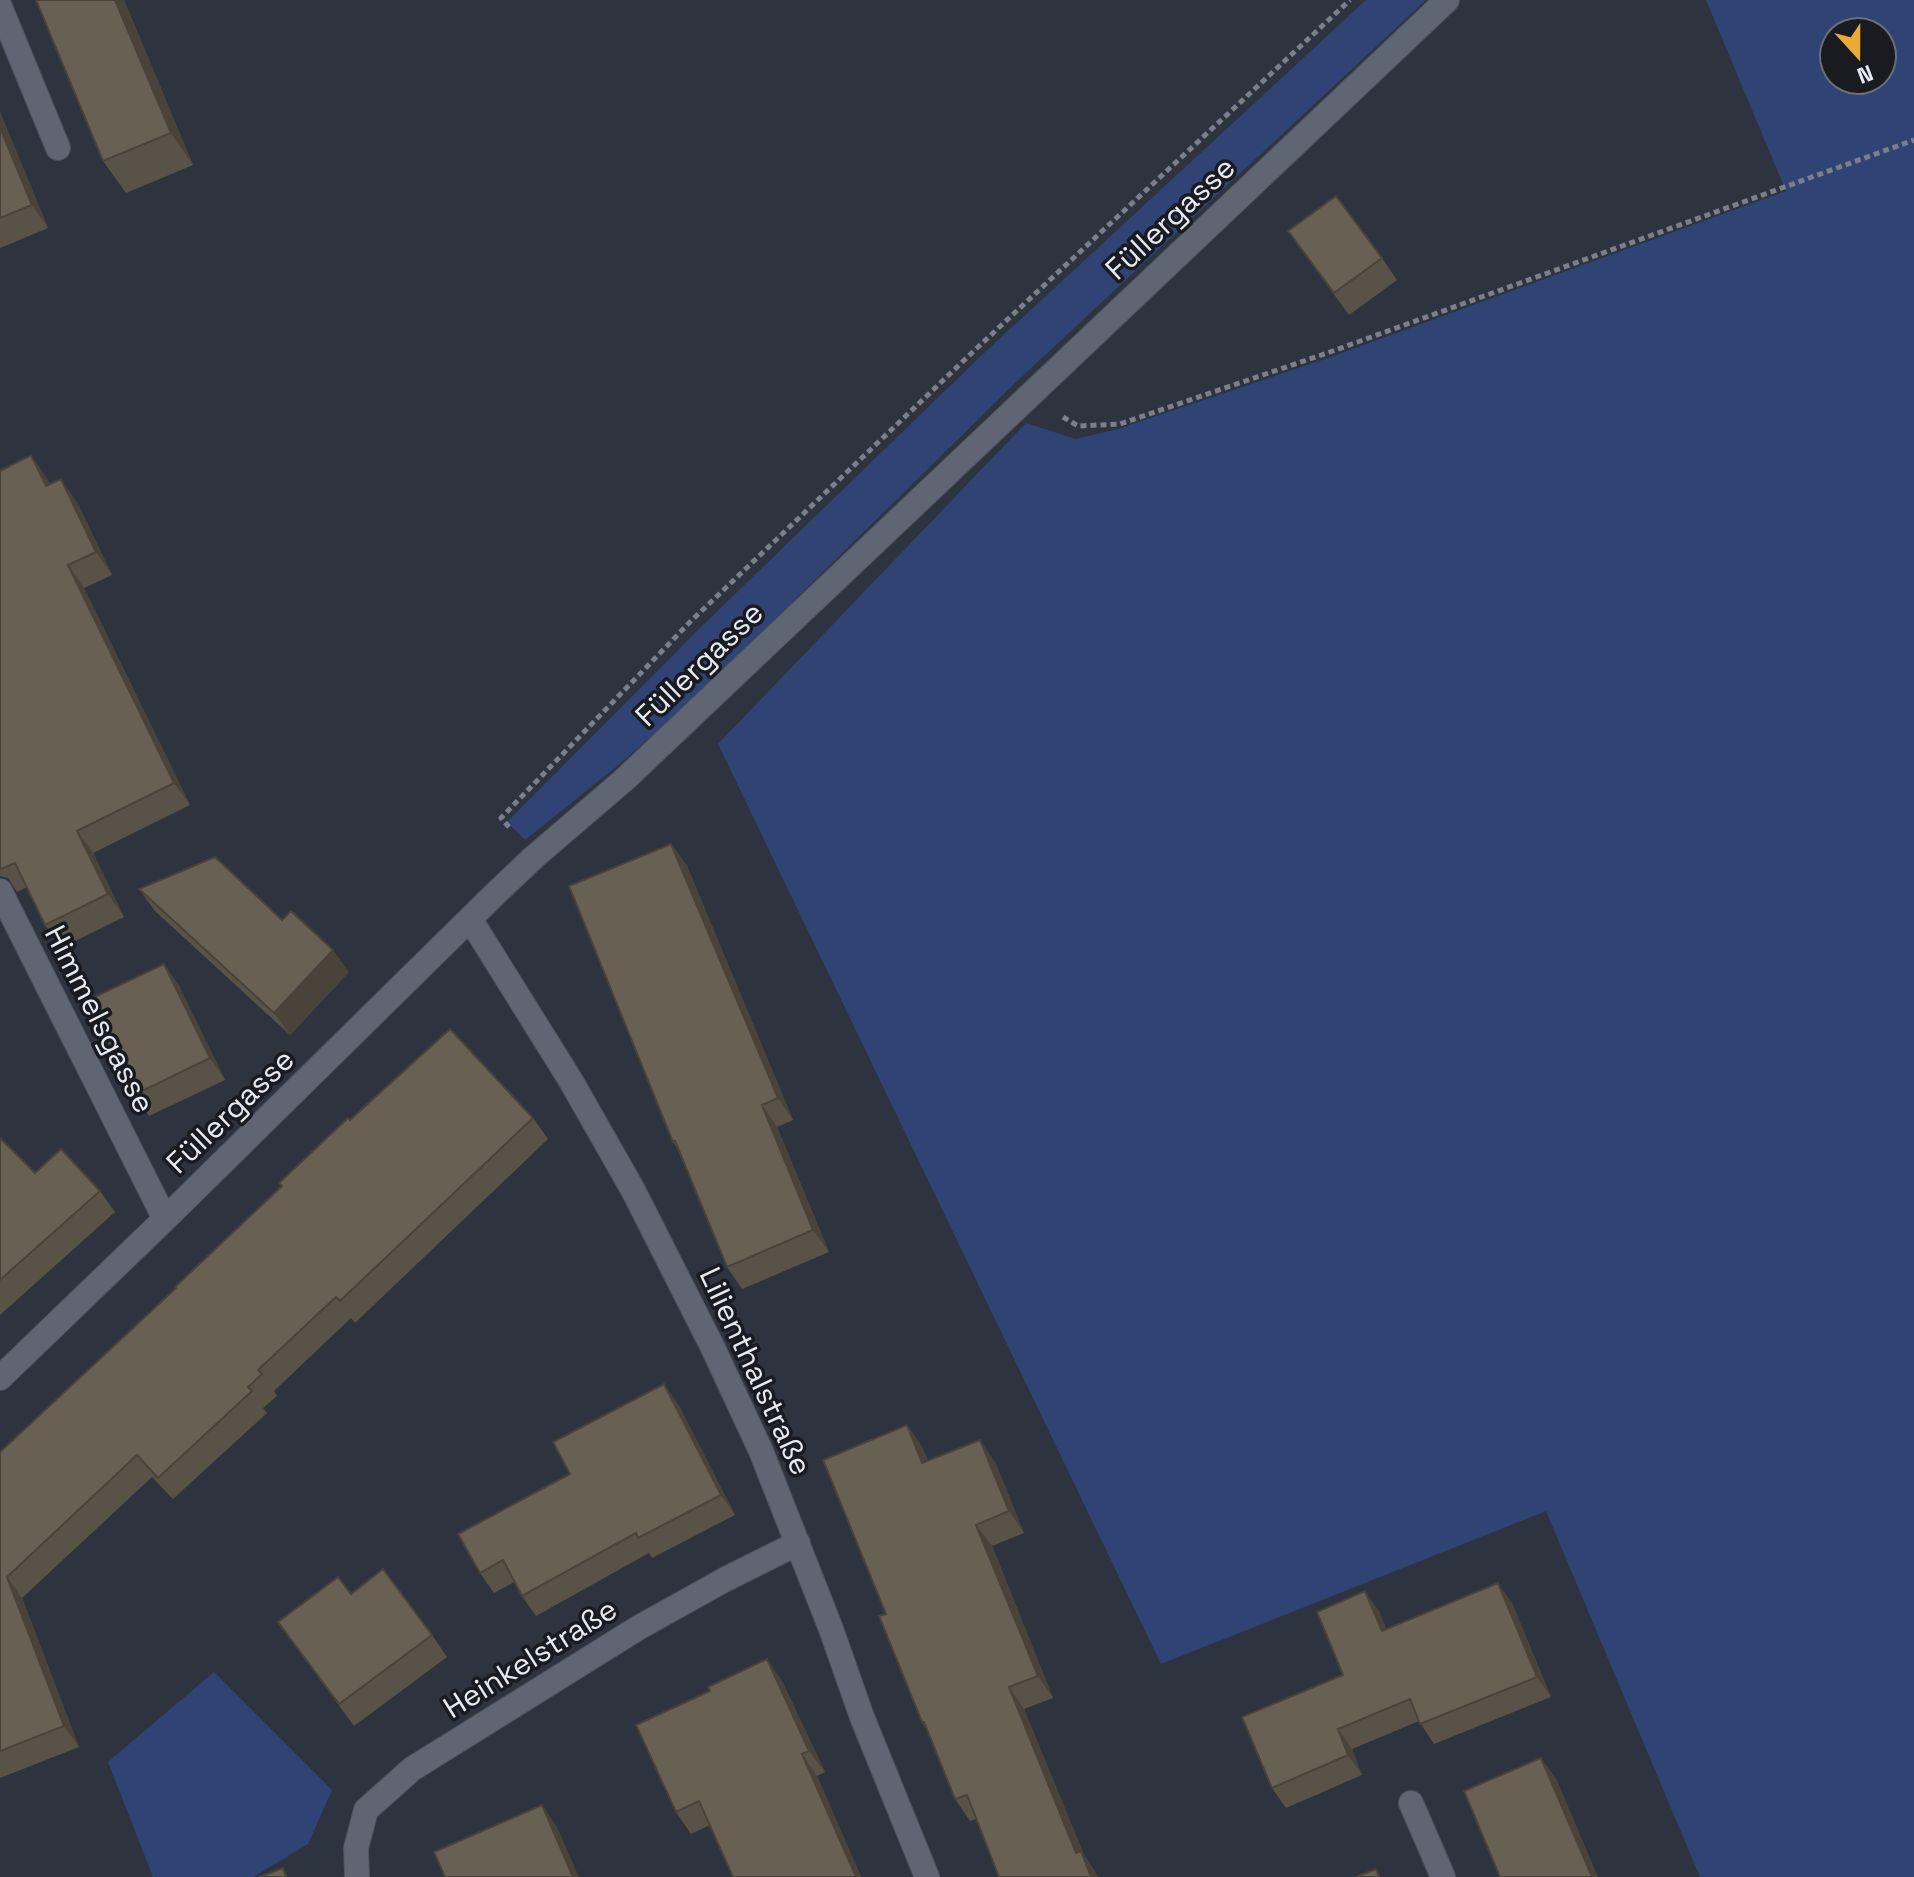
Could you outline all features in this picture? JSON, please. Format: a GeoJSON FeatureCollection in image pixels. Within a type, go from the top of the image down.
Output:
{"type":"FeatureCollection","features":[{"type":"Feature","properties":{"kind":"street","name":"Füllergasse"},"geometry":{"type":"LineString","coordinates":[[0,1378],[533,858],[624,780],[1447,0]]}},
{"type":"Feature","properties":{"kind":"street"},"geometry":{"type":"LineString","coordinates":[[0,7],[58,148]]}},
{"type":"Feature","properties":{"kind":"street","name":"Himmelsgasse"},"geometry":{"type":"LineString","coordinates":[[0,891],[165,1219]]}},
{"type":"Feature","properties":{"kind":"street","name":"Lilienthalstraße"},"geometry":{"type":"LineString","coordinates":[[470,919],[571,1081],[633,1190],[712,1346],[761,1451],[862,1717],[927,1877]]}},
{"type":"Feature","properties":{"kind":"street","name":"Heinkelstraße"},"geometry":{"type":"LineString","coordinates":[[357,1877],[356,1848],[366,1810],[412,1769],[638,1628],[798,1543]]}},
{"type":"Feature","properties":{"kind":"street"},"geometry":{"type":"LineString","coordinates":[[1411,1803],[1443,1877]]}},
{"type":"Feature","properties":{"kind":"path"},"geometry":{"type":"LineString","coordinates":[[501,818],[691,621],[989,336],[1350,0]]}},
{"type":"Feature","properties":{"kind":"path"},"geometry":{"type":"LineString","coordinates":[[1029,396],[1078,426],[1120,424],[1330,352],[1914,140]]}},
{"type":"Feature","properties":{"kind":"shaded area"},"geometry":{"type":"Polygon","coordinates":[[[1366,0],[1426,0],[1014,384],[692,701],[525,840],[507,822],[701,627],[981,356],[1366,0]]]}},
{"type":"Feature","properties":{"kind":"shaded area"},"geometry":{"type":"Polygon","coordinates":[[[1706,0],[1914,0],[1914,1877],[1700,1877],[1546,1511],[1161,1664],[718,744],[1026,423],[1076,439],[1118,429],[1328,358],[1786,191],[1706,0]]]}},
{"type":"Feature","properties":{"kind":"shaded area"},"geometry":{"type":"Polygon","coordinates":[[[214,1672],[332,1790],[308,1844],[253,1877],[153,1877],[108,1762],[214,1672]]]}},
{"type":"Feature","properties":{"kind":"building"},"geometry":{"type":"Polygon","coordinates":[[[36,0],[115,0],[171,133],[103,161],[36,0]]]}},
{"type":"Feature","properties":{"kind":"building"},"geometry":{"type":"Polygon","coordinates":[[[0,128],[32,205],[0,218],[0,128]]]}},
{"type":"Feature","properties":{"kind":"building"},"geometry":{"type":"Polygon","coordinates":[[[1336,196],[1382,258],[1334,293],[1288,231],[1336,196]]]}},
{"type":"Feature","properties":{"kind":"building"},"geometry":{"type":"Polygon","coordinates":[[[31,455],[46,486],[61,479],[96,552],[68,565],[174,783],[77,831],[108,894],[45,925],[15,863],[0,867],[0,471],[31,455]]]}},
{"type":"Feature","properties":{"kind":"building"},"geometry":{"type":"Polygon","coordinates":[[[671,844],[778,1098],[762,1105],[813,1230],[727,1267],[569,886],[671,844]]]}},
{"type":"Feature","properties":{"kind":"building"},"geometry":{"type":"Polygon","coordinates":[[[215,857],[282,920],[291,911],[333,950],[274,1013],[139,889],[215,857]]]}},
{"type":"Feature","properties":{"kind":"building"},"geometry":{"type":"Polygon","coordinates":[[[164,964],[210,1058],[134,1095],[88,1000],[164,964]]]}},
{"type":"Feature","properties":{"kind":"building"},"geometry":{"type":"Polygon","coordinates":[[[450,1029],[533,1118],[340,1301],[336,1297],[258,1370],[262,1374],[248,1387],[252,1391],[158,1478],[137,1455],[7,1577],[64,1726],[0,1751],[0,1452],[176,1288],[348,1118],[350,1120],[450,1029]]]}},
{"type":"Feature","properties":{"kind":"building"},"geometry":{"type":"Polygon","coordinates":[[[0,1138],[35,1173],[61,1149],[100,1191],[0,1280],[0,1138]]]}},
{"type":"Feature","properties":{"kind":"building"},"geometry":{"type":"Polygon","coordinates":[[[664,1384],[721,1495],[638,1538],[636,1533],[522,1596],[503,1560],[480,1573],[458,1534],[570,1474],[553,1442],[664,1384]]]}},
{"type":"Feature","properties":{"kind":"building"},"geometry":{"type":"Polygon","coordinates":[[[907,1425],[922,1463],[980,1440],[1009,1511],[976,1525],[1038,1676],[1009,1687],[1076,1853],[1081,1851],[1091,1877],[999,1877],[967,1795],[955,1799],[922,1722],[879,1616],[886,1614],[823,1460],[907,1425]]]}},
{"type":"Feature","properties":{"kind":"building"},"geometry":{"type":"Polygon","coordinates":[[[383,1569],[432,1635],[339,1704],[278,1622],[338,1577],[351,1594],[383,1569]]]}},
{"type":"Feature","properties":{"kind":"building"},"geometry":{"type":"Polygon","coordinates":[[[1498,1583],[1537,1677],[1420,1724],[1410,1699],[1338,1729],[1348,1755],[1272,1788],[1242,1717],[1343,1675],[1317,1612],[1365,1591],[1382,1631],[1498,1583]]]}},
{"type":"Feature","properties":{"kind":"building"},"geometry":{"type":"Polygon","coordinates":[[[767,1659],[809,1751],[802,1754],[856,1877],[733,1877],[699,1801],[676,1812],[636,1725],[710,1691],[708,1687],[767,1659]]]}},
{"type":"Feature","properties":{"kind":"building"},"geometry":{"type":"Polygon","coordinates":[[[1541,1758],[1592,1877],[1500,1877],[1464,1791],[1541,1758]]]}},
{"type":"Feature","properties":{"kind":"building"},"geometry":{"type":"Polygon","coordinates":[[[542,1805],[573,1877],[445,1877],[434,1852],[542,1805]]]}},
{"type":"Feature","properties":{"kind":"building"},"geometry":{"type":"Polygon","coordinates":[[[283,1868],[286,1877],[259,1877],[283,1868]]]}},
{"type":"Feature","properties":{"kind":"building"},"geometry":{"type":"Polygon","coordinates":[[[1376,1869],[1379,1877],[1356,1877],[1376,1869]]]}}]}
